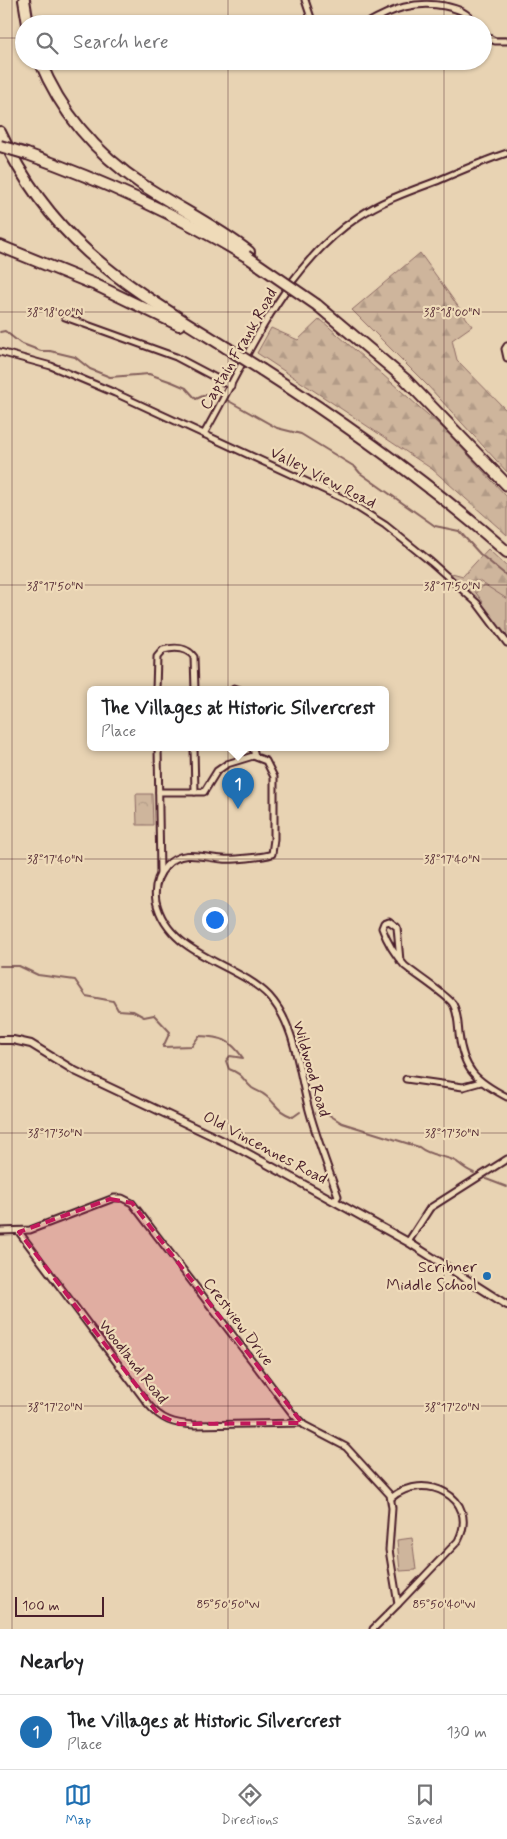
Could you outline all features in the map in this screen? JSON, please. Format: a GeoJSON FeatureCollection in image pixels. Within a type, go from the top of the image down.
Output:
{"type":"FeatureCollection","features":[{"type":"Feature","properties":{"kind":"highway"},"geometry":{"type":"LineString","coordinates":[[24,0],[26,15]]}},
{"type":"Feature","properties":{"kind":"highway"},"geometry":{"type":"LineString","coordinates":[[45,70],[66,112],[108,158],[144,185],[225,233],[247,254]]}},
{"type":"Feature","properties":{"kind":"highway"},"geometry":{"type":"LineString","coordinates":[[0,132],[28,185],[85,252],[138,292],[364,437],[440,495],[507,552]]}},
{"type":"Feature","properties":{"kind":"highway"},"geometry":{"type":"LineString","coordinates":[[0,146],[76,172],[140,198],[247,254],[304,294],[406,380],[507,485]]}},
{"type":"Feature","properties":{"kind":"highway"},"geometry":{"type":"LineString","coordinates":[[0,246],[96,285],[227,348]]}},
{"type":"Feature","properties":{"kind":"street"},"geometry":{"type":"LineString","coordinates":[[305,0],[310,15]]}},
{"type":"Feature","properties":{"kind":"street"},"geometry":{"type":"LineString","coordinates":[[385,15],[399,8],[430,1],[462,11],[466,15]]}},
{"type":"Feature","properties":{"kind":"street"},"geometry":{"type":"LineString","coordinates":[[492,40],[507,41]]}},
{"type":"Feature","properties":{"kind":"street","name":"Captain Frank Road"},"geometry":{"type":"LineString","coordinates":[[0,352],[62,370],[204,434],[255,339],[309,260],[335,234],[374,206],[507,153]]}},
{"type":"Feature","properties":{"kind":"street"},"geometry":{"type":"LineString","coordinates":[[65,317],[176,357],[231,386]]}},
{"type":"Feature","properties":{"kind":"street"},"geometry":{"type":"LineString","coordinates":[[507,346],[505,349],[507,358]]}},
{"type":"Feature","properties":{"kind":"street","name":"Valley View Road"},"geometry":{"type":"LineString","coordinates":[[204,434],[327,490],[385,525],[432,562],[469,596],[490,619],[507,643]]}},
{"type":"Feature","properties":{"kind":"street"},"geometry":{"type":"LineString","coordinates":[[156,686],[157,657],[164,650],[181,648],[191,653],[194,657],[195,686]]}},
{"type":"Feature","properties":{"kind":"street","name":"Wildwood Road"},"geometry":{"type":"LineString","coordinates":[[158,751],[160,874],[155,890],[157,905],[174,933],[196,952],[256,985],[271,998],[281,1012],[290,1034],[309,1110],[338,1196],[335,1201]]}},
{"type":"Feature","properties":{"kind":"street"},"geometry":{"type":"LineString","coordinates":[[194,751],[195,792]]}},
{"type":"Feature","properties":{"kind":"street"},"geometry":{"type":"LineString","coordinates":[[254,751],[255,756]]}},
{"type":"Feature","properties":{"kind":"street"},"geometry":{"type":"LineString","coordinates":[[159,792],[204,792],[222,767],[255,756],[266,761],[273,772],[273,852],[265,856],[226,859],[193,854],[180,857],[166,866],[160,874]]}},
{"type":"Feature","properties":{"kind":"street"},"geometry":{"type":"LineString","coordinates":[[400,961],[397,927],[395,923],[389,921],[383,924],[383,930],[393,952],[400,961],[453,1003],[457,1014],[465,1062],[470,1071],[481,1082],[507,1097]]}},
{"type":"Feature","properties":{"kind":"street","name":"Old Vincennes Road"},"geometry":{"type":"LineString","coordinates":[[0,1040],[13,1040],[31,1044],[75,1071],[238,1148],[408,1242],[507,1305]]}},
{"type":"Feature","properties":{"kind":"street"},"geometry":{"type":"LineString","coordinates":[[406,1079],[463,1087],[481,1082]]}},
{"type":"Feature","properties":{"kind":"street"},"geometry":{"type":"LineString","coordinates":[[408,1242],[430,1208],[507,1159]]}},
{"type":"Feature","properties":{"kind":"street","name":"Crestview Drive"},"geometry":{"type":"LineString","coordinates":[[0,1231],[19,1232],[38,1228],[110,1198],[122,1198],[132,1203],[284,1403],[302,1423],[346,1447],[391,1498]]}},
{"type":"Feature","properties":{"kind":"street","name":"Woodland Road"},"geometry":{"type":"LineString","coordinates":[[19,1232],[148,1404],[165,1420],[179,1424],[194,1425],[302,1423]]}},
{"type":"Feature","properties":{"kind":"street"},"geometry":{"type":"LineString","coordinates":[[373,1629],[398,1604],[451,1550],[461,1535],[462,1513],[457,1502],[447,1493],[436,1488],[417,1486],[401,1491],[391,1498],[389,1550],[398,1604]]}},
{"type":"Feature","properties":{"kind":"highlighted area"},"geometry":{"type":"Polygon","coordinates":[[[110,1199],[132,1203],[302,1423],[179,1424],[159,1415],[19,1232],[110,1199]]]}},
{"type":"Feature","properties":{"kind":"green space"},"geometry":{"type":"Polygon","coordinates":[[[420,253],[472,326],[452,340],[457,360],[507,411],[507,472],[428,386],[352,310],[420,253]]]}},
{"type":"Feature","properties":{"kind":"green space"},"geometry":{"type":"Polygon","coordinates":[[[320,319],[445,430],[507,497],[507,535],[432,469],[257,353],[271,328],[298,340],[320,319]]]}},
{"type":"Feature","properties":{"kind":"green space"},"geometry":{"type":"Polygon","coordinates":[[[488,549],[507,567],[507,599],[479,581],[467,581],[483,602],[480,603],[452,576],[452,573],[463,576],[488,549]]]}},
{"type":"Feature","properties":{"kind":"green space"},"geometry":{"type":"Polygon","coordinates":[[[504,568],[507,572],[507,639],[496,623],[472,596],[504,568]]]}},
{"type":"Feature","properties":{"kind":"green space"},"geometry":{"type":"Polygon","coordinates":[[[136,794],[152,794],[153,825],[137,825],[136,794]]]}},
{"type":"Feature","properties":{"kind":"green space"},"geometry":{"type":"Polygon","coordinates":[[[412,1538],[416,1570],[400,1571],[397,1540],[412,1538]]]}},
{"type":"Feature","properties":{"kind":"waterway"},"geometry":{"type":"LineString","coordinates":[[0,332],[5,331],[20,343],[41,351],[50,351],[75,357],[90,369],[110,377],[149,374],[186,388],[196,399],[212,392],[216,393]]}},
{"type":"Feature","properties":{"kind":"waterway"},"geometry":{"type":"LineString","coordinates":[[227,400],[277,428],[301,434],[355,467],[360,473],[435,526],[459,531],[480,554],[507,576]]}},
{"type":"Feature","properties":{"kind":"waterway"},"geometry":{"type":"LineString","coordinates":[[0,966],[19,966],[38,975],[75,980],[86,996],[113,1001],[118,1010],[133,1011],[144,1017],[154,1015],[170,1032],[163,1047],[192,1046],[199,1036],[224,1040],[234,1047],[243,1058],[230,1056],[226,1061],[229,1069],[240,1075],[252,1088],[270,1099],[283,1112],[293,1117],[300,1112]]}},
{"type":"Feature","properties":{"kind":"waterway"},"geometry":{"type":"LineString","coordinates":[[318,1108],[342,1123],[419,1147],[428,1153],[457,1162],[474,1173]]}},
{"type":"Feature","properties":{"kind":"waterway"},"geometry":{"type":"LineString","coordinates":[[486,1179],[507,1187]]}},
{"type":"Feature","properties":{"kind":"place","name":"The Villages at Historic Silvercrest"},"geometry":{"type":"Point","coordinates":[238,809]}},
{"type":"Feature","properties":{"kind":"place","name":"Scribner Middle School"},"geometry":{"type":"Point","coordinates":[487,1276]}}]}
